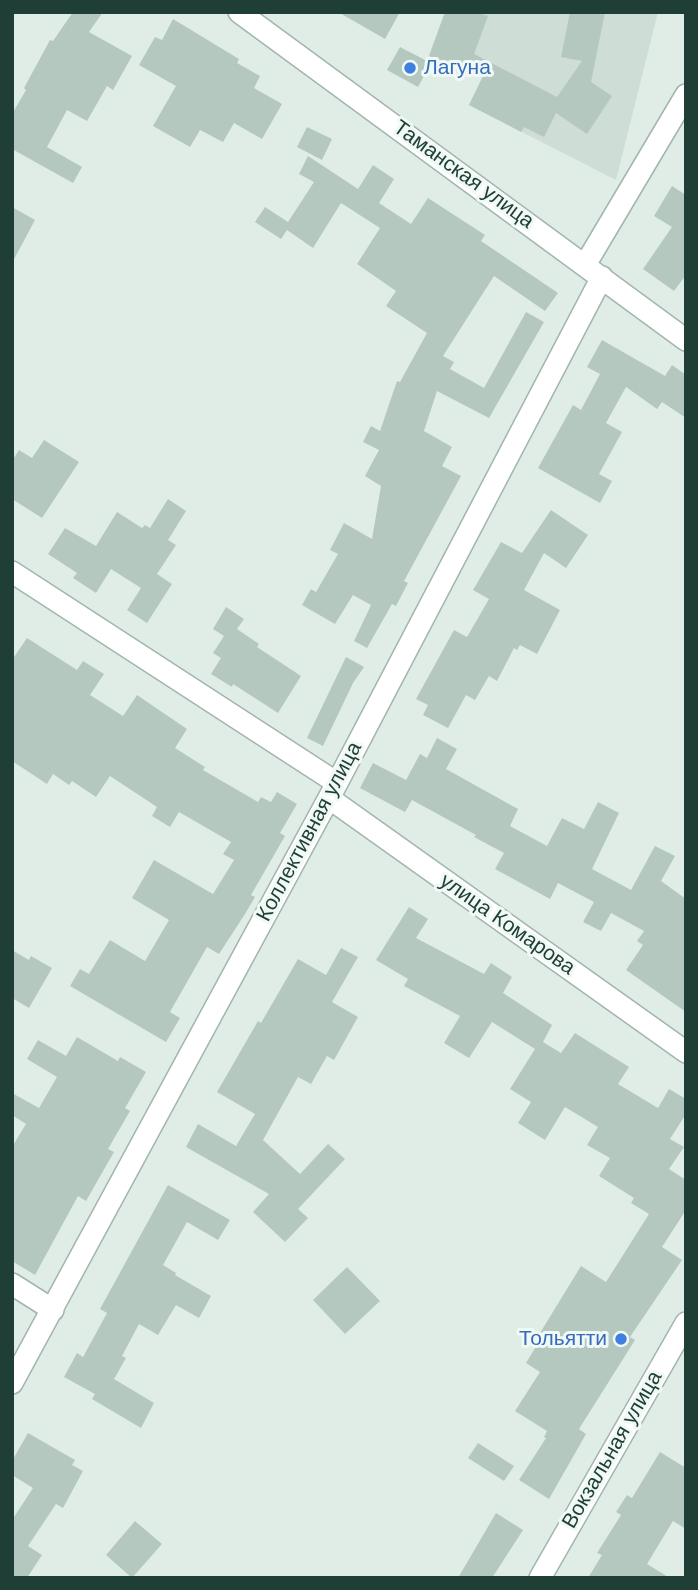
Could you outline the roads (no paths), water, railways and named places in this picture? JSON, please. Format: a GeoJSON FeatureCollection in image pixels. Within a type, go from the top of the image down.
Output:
{"type":"FeatureCollection","features":[{"type":"Feature","properties":{"kind":"street","name":"Таманская улица"},"geometry":{"type":"LineString","coordinates":[[239,12],[686,340]]}},
{"type":"Feature","properties":{"kind":"street","name":"Коллективная улица"},"geometry":{"type":"LineString","coordinates":[[12,1383],[333,790],[594,271],[686,95]]}},
{"type":"Feature","properties":{"kind":"street","name":"улица Комарова"},"geometry":{"type":"LineString","coordinates":[[12,572],[333,790],[686,1052]]}},
{"type":"Feature","properties":{"kind":"street"},"geometry":{"type":"LineString","coordinates":[[12,1284],[53,1310]]}},
{"type":"Feature","properties":{"kind":"street","name":"Вокзальная улица"},"geometry":{"type":"LineString","coordinates":[[540,1578],[686,1323]]}},
{"type":"Feature","properties":{"kind":"place","name":"Лагуна"},"geometry":{"type":"Point","coordinates":[410,68]}},
{"type":"Feature","properties":{"kind":"place","name":"Тольятти"},"geometry":{"type":"Point","coordinates":[621,1339]}}]}
